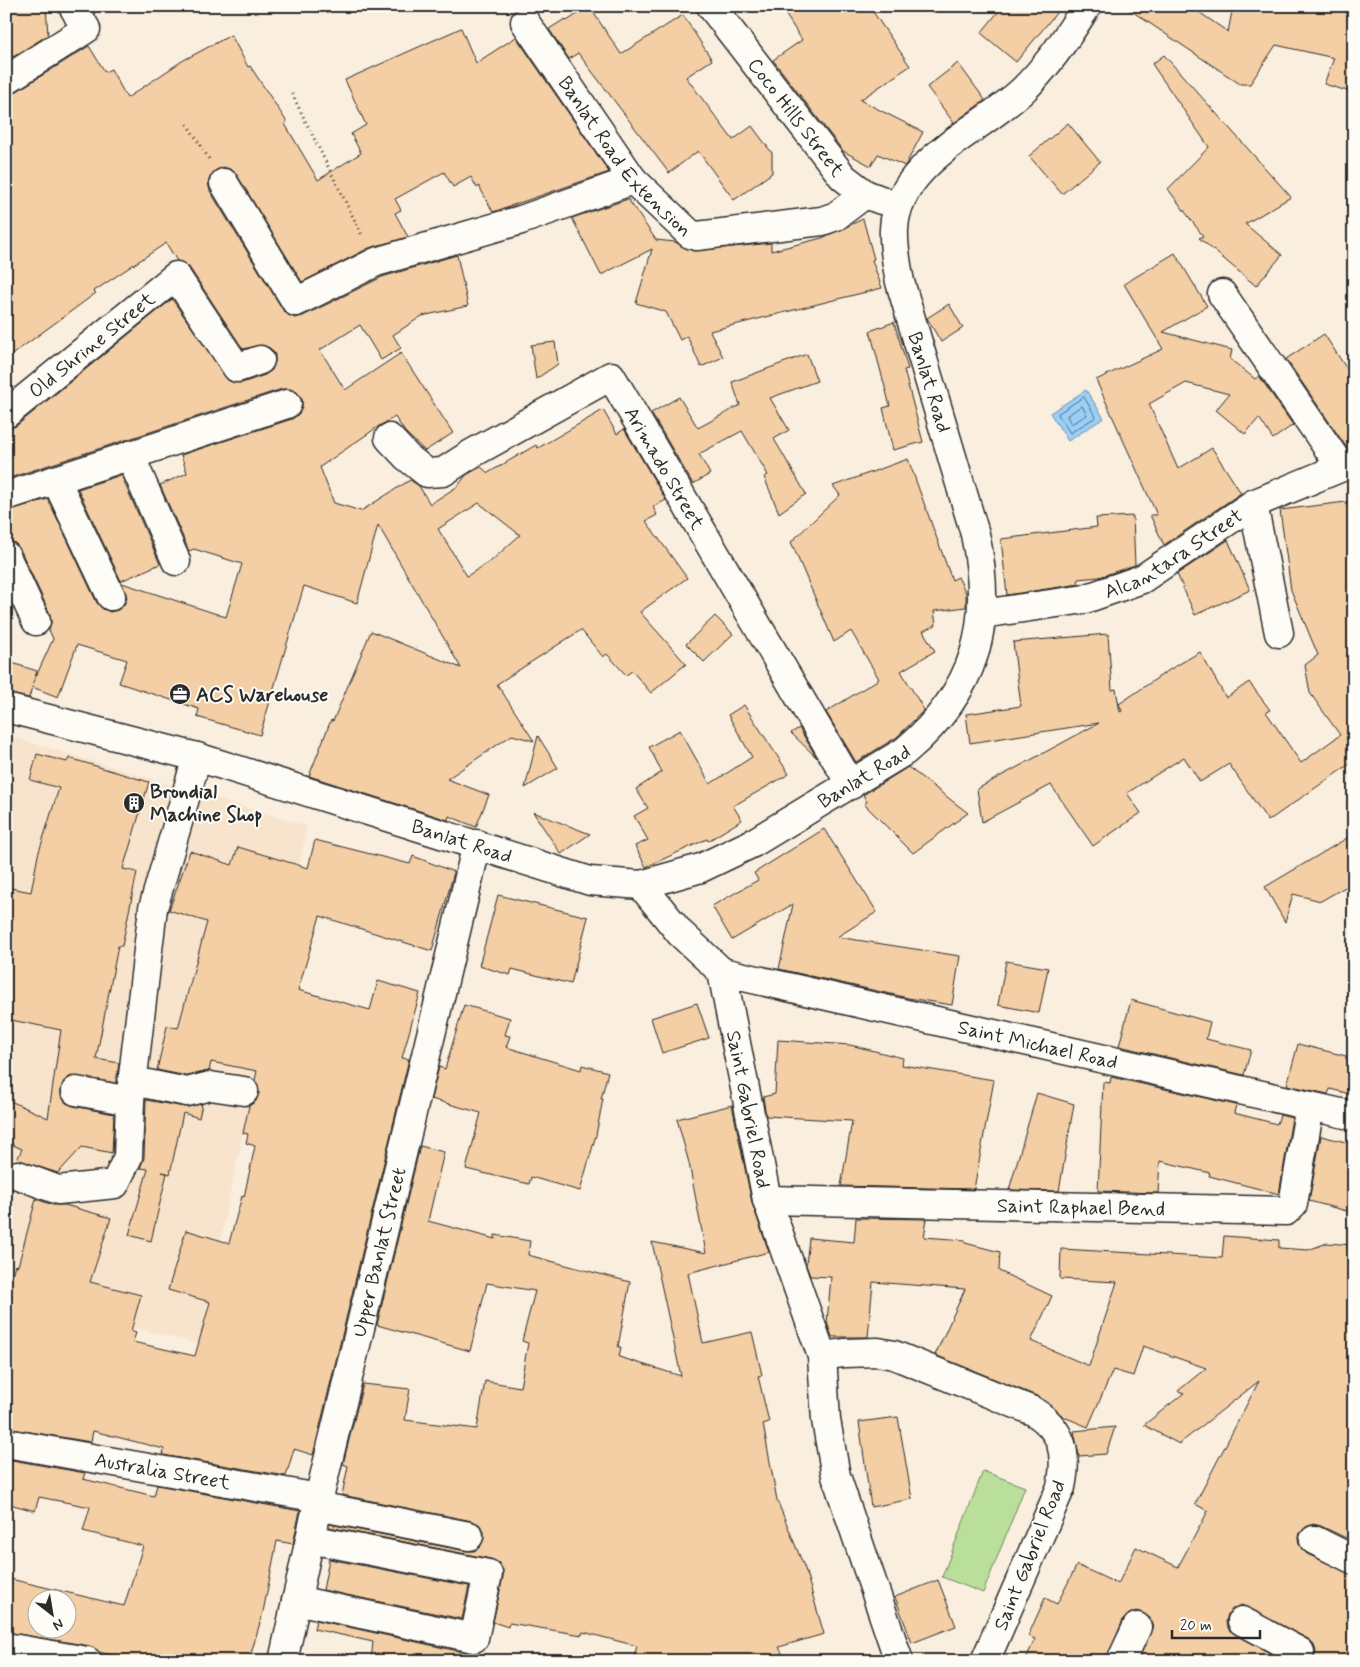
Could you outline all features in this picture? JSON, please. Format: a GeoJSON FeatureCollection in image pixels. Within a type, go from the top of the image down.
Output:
{"type":"FeatureCollection","features":[{"type":"Feature","properties":{"kind":"street","name":"Coco Hills Street"},"geometry":{"type":"LineString","coordinates":[[711,6],[843,177],[865,194],[898,208]]}},
{"type":"Feature","properties":{"kind":"street","name":"Banlat Road"},"geometry":{"type":"LineString","coordinates":[[6,708],[197,757],[590,881],[640,885],[701,868],[727,857],[851,785],[905,751],[929,731],[952,704],[966,678],[977,646],[982,614],[981,562],[975,534],[900,282],[894,250],[894,228],[898,208],[915,176],[926,163],[987,120],[1021,91],[1052,60],[1087,6]]}},
{"type":"Feature","properties":{"kind":"street"},"geometry":{"type":"LineString","coordinates":[[6,80],[79,18]]}},
{"type":"Feature","properties":{"kind":"street","name":"Banlat Road Extension"},"geometry":{"type":"LineString","coordinates":[[525,22],[633,180],[685,231],[697,236],[822,221],[836,216],[865,194]]}},
{"type":"Feature","properties":{"kind":"street"},"geometry":{"type":"LineString","coordinates":[[224,183],[296,302],[376,262],[521,220],[633,180]]}},
{"type":"Feature","properties":{"kind":"street","name":"Old Shrine Street"},"geometry":{"type":"LineString","coordinates":[[6,414],[176,276],[237,368],[260,360]]}},
{"type":"Feature","properties":{"kind":"street"},"geometry":{"type":"LineString","coordinates":[[1222,294],[1348,465]]}},
{"type":"Feature","properties":{"kind":"street","name":"Arimado Street"},"geometry":{"type":"LineString","coordinates":[[389,438],[407,457],[427,473],[443,472],[471,454],[611,376],[851,785]]}},
{"type":"Feature","properties":{"kind":"street"},"geometry":{"type":"LineString","coordinates":[[6,496],[287,404]]}},
{"type":"Feature","properties":{"kind":"street"},"geometry":{"type":"LineString","coordinates":[[130,455],[176,561]]}},
{"type":"Feature","properties":{"kind":"street","name":"Alcantara Street"},"geometry":{"type":"LineString","coordinates":[[982,614],[1085,599],[1142,579],[1253,504],[1348,465]]}},
{"type":"Feature","properties":{"kind":"street"},"geometry":{"type":"LineString","coordinates":[[56,480],[111,596]]}},
{"type":"Feature","properties":{"kind":"street"},"geometry":{"type":"LineString","coordinates":[[1253,504],[1280,633]]}},
{"type":"Feature","properties":{"kind":"street"},"geometry":{"type":"LineString","coordinates":[[6,556],[36,621]]}},
{"type":"Feature","properties":{"kind":"street"},"geometry":{"type":"LineString","coordinates":[[18,1175],[58,1190],[115,1184],[128,1157],[131,1091],[153,908],[197,757]]}},
{"type":"Feature","properties":{"kind":"street","name":"Upper Banlat Street"},"geometry":{"type":"LineString","coordinates":[[283,1661],[318,1502],[477,844]]}},
{"type":"Feature","properties":{"kind":"street"},"geometry":{"type":"LineString","coordinates":[[640,885],[680,933],[722,972]]}},
{"type":"Feature","properties":{"kind":"street","name":"Saint Michael Road"},"geometry":{"type":"LineString","coordinates":[[722,972],[1354,1116]]}},
{"type":"Feature","properties":{"kind":"street","name":"Saint Gabriel Road"},"geometry":{"type":"LineString","coordinates":[[722,972],[767,1200],[822,1356],[826,1420],[836,1476],[899,1661]]}},
{"type":"Feature","properties":{"kind":"street"},"geometry":{"type":"LineString","coordinates":[[76,1091],[187,1092],[210,1086],[244,1091]]}},
{"type":"Feature","properties":{"kind":"street","name":"Saint Raphael Bend"},"geometry":{"type":"LineString","coordinates":[[767,1200],[1286,1211],[1293,1204],[1310,1106]]}},
{"type":"Feature","properties":{"kind":"street","name":"Saint Gabriel Road"},"geometry":{"type":"LineString","coordinates":[[822,1356],[878,1352],[894,1355],[1032,1411],[1042,1417],[1057,1432],[1064,1462],[1061,1487],[985,1661]]}},
{"type":"Feature","properties":{"kind":"street","name":"Australia Street"},"geometry":{"type":"LineString","coordinates":[[6,1443],[318,1502],[470,1536]]}},
{"type":"Feature","properties":{"kind":"street"},"geometry":{"type":"LineString","coordinates":[[296,1600],[474,1638],[488,1574],[310,1539]]}},
{"type":"Feature","properties":{"kind":"street"},"geometry":{"type":"LineString","coordinates":[[1314,1540],[1353,1559]]}},
{"type":"Feature","properties":{"kind":"street"},"geometry":{"type":"LineString","coordinates":[[1242,1622],[1300,1652],[1295,1661]]}},
{"type":"Feature","properties":{"kind":"street"},"geometry":{"type":"LineString","coordinates":[[1121,1661],[1137,1627]]}},
{"type":"Feature","properties":{"kind":"street"},"geometry":{"type":"LineString","coordinates":[[6,1647],[87,1661]]}},
{"type":"Feature","properties":{"kind":"path"},"geometry":{"type":"LineString","coordinates":[[292,94],[376,262]]}},
{"type":"Feature","properties":{"kind":"path"},"geometry":{"type":"LineString","coordinates":[[187,124],[224,183]]}},
{"type":"Feature","properties":{"kind":"shaded area"},"geometry":{"type":"Polygon","coordinates":[[[6,735],[307,826],[199,1344],[6,1295],[6,735]]]}},
{"type":"Feature","properties":{"kind":"green space"},"geometry":{"type":"Polygon","coordinates":[[[983,1471],[1025,1487],[983,1593],[942,1577],[983,1471]]]}},
{"type":"Feature","properties":{"kind":"water"},"geometry":{"type":"Polygon","coordinates":[[[1086,390],[1104,418],[1068,441],[1050,413],[1086,390]]]}},
{"type":"Feature","properties":{"kind":"building"},"geometry":{"type":"Polygon","coordinates":[[[6,6],[46,6],[48,35],[6,61],[6,6]]]}},
{"type":"Feature","properties":{"kind":"building"},"geometry":{"type":"Polygon","coordinates":[[[589,6],[621,54],[683,15],[712,60],[686,77],[733,140],[752,126],[772,153],[772,173],[734,200],[698,151],[669,173],[578,53],[569,59],[549,29],[565,19],[567,21],[589,6]]]}},
{"type":"Feature","properties":{"kind":"building"},"geometry":{"type":"Polygon","coordinates":[[[780,6],[869,6],[910,66],[860,100],[923,132],[905,166],[878,154],[871,166],[843,151],[773,60],[802,40],[780,6]]]}},
{"type":"Feature","properties":{"kind":"building"},"geometry":{"type":"Polygon","coordinates":[[[1003,6],[1062,6],[1016,62],[981,33],[1003,6]]]}},
{"type":"Feature","properties":{"kind":"building"},"geometry":{"type":"Polygon","coordinates":[[[1124,6],[1190,6],[1228,32],[1233,6],[1354,6],[1354,93],[1324,84],[1334,58],[1276,45],[1250,84],[1240,84],[1124,6]]]}},
{"type":"Feature","properties":{"kind":"building"},"geometry":{"type":"Polygon","coordinates":[[[461,28],[476,63],[516,37],[609,172],[493,212],[479,186],[477,188],[471,177],[453,187],[444,172],[395,199],[401,210],[395,213],[408,237],[369,248],[302,282],[237,175],[232,170],[224,167],[216,170],[211,175],[208,183],[210,191],[283,310],[295,318],[303,316],[382,277],[457,255],[468,306],[422,316],[393,335],[401,348],[381,360],[360,325],[320,350],[345,390],[401,353],[453,433],[425,451],[405,432],[395,417],[379,426],[320,467],[334,503],[361,511],[410,480],[419,486],[430,504],[458,486],[466,475],[481,467],[488,473],[536,445],[538,448],[603,410],[617,434],[624,429],[666,500],[653,507],[657,515],[646,521],[687,578],[640,612],[686,664],[651,693],[632,671],[626,675],[607,654],[603,657],[581,630],[497,684],[534,741],[512,735],[447,779],[489,795],[476,827],[449,816],[448,820],[309,776],[331,720],[333,721],[371,631],[461,668],[378,525],[357,603],[304,586],[260,735],[197,717],[199,709],[119,683],[127,660],[77,645],[58,697],[32,687],[29,698],[6,693],[6,661],[37,671],[33,683],[53,639],[49,630],[51,623],[50,614],[20,549],[15,543],[6,540],[6,511],[48,499],[97,603],[103,609],[110,612],[118,610],[124,605],[127,597],[122,583],[226,617],[242,564],[194,549],[189,551],[160,485],[187,473],[181,455],[292,419],[299,414],[302,407],[302,399],[297,392],[290,389],[282,389],[6,479],[6,429],[16,426],[172,299],[229,381],[242,383],[265,375],[272,370],[275,354],[271,349],[263,345],[243,349],[189,267],[177,261],[166,243],[94,291],[96,293],[6,359],[6,96],[14,93],[89,46],[105,72],[111,69],[127,98],[182,61],[231,35],[248,67],[250,66],[287,122],[285,124],[318,180],[361,153],[351,134],[366,125],[345,80],[461,28]],[[479,503],[438,529],[467,576],[491,561],[520,535],[479,503]]]}},
{"type":"Feature","properties":{"kind":"building"},"geometry":{"type":"Polygon","coordinates":[[[1164,55],[1291,197],[1245,224],[1282,255],[1256,286],[1199,238],[1203,236],[1168,189],[1209,147],[1152,64],[1164,55]]]}},
{"type":"Feature","properties":{"kind":"building"},"geometry":{"type":"Polygon","coordinates":[[[958,63],[985,100],[954,123],[927,87],[958,63]]]}},
{"type":"Feature","properties":{"kind":"building"},"geometry":{"type":"Polygon","coordinates":[[[1068,123],[1100,162],[1062,194],[1029,156],[1068,123]]]}},
{"type":"Feature","properties":{"kind":"building"},"geometry":{"type":"Polygon","coordinates":[[[628,199],[656,240],[675,242],[693,251],[771,243],[771,251],[822,238],[863,219],[874,259],[872,260],[882,288],[710,331],[723,357],[701,367],[687,336],[680,340],[666,312],[636,303],[652,249],[601,275],[572,218],[628,199]]]}},
{"type":"Feature","properties":{"kind":"building"},"geometry":{"type":"Polygon","coordinates":[[[1175,253],[1207,306],[1163,332],[1232,350],[1230,359],[1255,379],[1259,376],[1293,425],[1273,439],[1259,418],[1245,434],[1216,410],[1229,394],[1186,383],[1149,404],[1178,469],[1212,448],[1241,493],[1164,545],[1150,515],[1157,515],[1096,380],[1163,349],[1124,284],[1175,253]]]}},
{"type":"Feature","properties":{"kind":"building"},"geometry":{"type":"Polygon","coordinates":[[[949,304],[963,328],[941,342],[927,318],[949,304]]]}},
{"type":"Feature","properties":{"kind":"building"},"geometry":{"type":"Polygon","coordinates":[[[894,322],[908,369],[904,370],[923,442],[893,450],[883,408],[890,406],[870,331],[894,322]]]}},
{"type":"Feature","properties":{"kind":"building"},"geometry":{"type":"Polygon","coordinates":[[[1324,334],[1354,380],[1354,447],[1347,448],[1286,359],[1324,334]]]}},
{"type":"Feature","properties":{"kind":"building"},"geometry":{"type":"Polygon","coordinates":[[[555,342],[558,364],[536,379],[531,345],[555,342]]]}},
{"type":"Feature","properties":{"kind":"building"},"geometry":{"type":"Polygon","coordinates":[[[807,354],[817,381],[770,398],[789,430],[774,439],[806,494],[779,513],[764,477],[768,475],[742,431],[699,454],[710,474],[693,484],[651,413],[679,397],[698,428],[740,405],[732,382],[807,354]]]}},
{"type":"Feature","properties":{"kind":"building"},"geometry":{"type":"Polygon","coordinates":[[[908,459],[952,580],[958,577],[966,593],[966,607],[934,611],[936,625],[923,631],[935,651],[901,671],[924,710],[897,737],[856,762],[826,712],[879,679],[851,631],[834,642],[791,542],[840,495],[833,486],[908,459]]]}},
{"type":"Feature","properties":{"kind":"building"},"geometry":{"type":"Polygon","coordinates":[[[121,475],[160,564],[121,581],[78,489],[121,475]]]}},
{"type":"Feature","properties":{"kind":"building"},"geometry":{"type":"Polygon","coordinates":[[[1354,501],[1354,761],[1268,821],[1229,764],[1200,782],[1184,757],[1127,793],[1141,813],[1093,846],[1051,785],[982,822],[977,789],[1099,723],[970,743],[966,714],[1021,706],[1013,642],[1108,634],[1112,690],[1116,689],[1120,712],[1122,711],[1119,704],[1169,670],[1200,652],[1226,698],[1249,682],[1270,710],[1266,712],[1301,763],[1340,735],[1310,693],[1305,665],[1318,655],[1291,590],[1280,510],[1354,501]]]}},
{"type":"Feature","properties":{"kind":"building"},"geometry":{"type":"Polygon","coordinates":[[[1133,516],[1135,565],[1099,577],[1078,579],[1079,584],[1007,595],[1001,539],[1097,527],[1096,518],[1133,516]]]}},
{"type":"Feature","properties":{"kind":"building"},"geometry":{"type":"Polygon","coordinates":[[[1228,540],[1250,590],[1195,615],[1177,574],[1228,540]]]}},
{"type":"Feature","properties":{"kind":"building"},"geometry":{"type":"Polygon","coordinates":[[[715,616],[733,634],[704,662],[686,644],[715,616]]]}},
{"type":"Feature","properties":{"kind":"building"},"geometry":{"type":"Polygon","coordinates":[[[744,705],[789,774],[733,806],[742,820],[708,841],[707,839],[646,867],[635,846],[648,840],[634,816],[648,808],[636,789],[662,772],[649,747],[680,730],[710,784],[752,757],[728,715],[744,705]]]}},
{"type":"Feature","properties":{"kind":"building"},"geometry":{"type":"Polygon","coordinates":[[[799,728],[817,758],[791,733],[799,728]]]}},
{"type":"Feature","properties":{"kind":"building"},"geometry":{"type":"Polygon","coordinates":[[[538,736],[558,768],[525,788],[538,736]]]}},
{"type":"Feature","properties":{"kind":"building"},"geometry":{"type":"Polygon","coordinates":[[[37,754],[67,762],[69,758],[149,782],[123,869],[137,872],[122,946],[118,946],[96,1059],[119,1063],[116,1083],[71,1076],[64,1081],[61,1089],[61,1096],[66,1103],[114,1114],[112,1153],[82,1147],[58,1173],[17,1160],[22,1149],[6,1142],[6,1099],[48,1118],[61,1030],[6,1019],[6,887],[31,892],[38,855],[59,788],[30,780],[37,754]]]}},
{"type":"Feature","properties":{"kind":"building"},"geometry":{"type":"Polygon","coordinates":[[[908,767],[968,813],[913,853],[864,804],[867,802],[863,795],[908,767]]]}},
{"type":"Feature","properties":{"kind":"building"},"geometry":{"type":"Polygon","coordinates":[[[533,812],[590,834],[561,854],[533,812]]]}},
{"type":"Feature","properties":{"kind":"building"},"geometry":{"type":"Polygon","coordinates":[[[824,829],[877,912],[837,937],[960,956],[952,1005],[908,998],[779,969],[793,904],[732,940],[712,906],[758,880],[754,873],[824,829]]]}},
{"type":"Feature","properties":{"kind":"building"},"geometry":{"type":"Polygon","coordinates":[[[1354,834],[1354,882],[1321,901],[1293,894],[1285,922],[1265,887],[1354,834]]]}},
{"type":"Feature","properties":{"kind":"building"},"geometry":{"type":"Polygon","coordinates":[[[315,840],[410,864],[413,856],[454,872],[432,951],[320,916],[298,990],[370,1010],[378,981],[420,993],[402,1058],[409,1059],[313,1455],[294,1449],[286,1476],[163,1455],[164,1449],[93,1431],[91,1442],[6,1428],[6,1293],[15,1265],[18,1266],[36,1199],[53,1205],[65,1205],[111,1218],[90,1282],[141,1295],[131,1331],[136,1333],[133,1342],[195,1356],[210,1302],[168,1290],[186,1230],[229,1243],[242,1196],[244,1197],[255,1146],[246,1143],[248,1134],[243,1133],[249,1106],[256,1101],[259,1093],[255,1080],[257,1071],[211,1062],[209,1071],[187,1076],[157,1070],[167,1026],[178,1028],[207,922],[169,910],[190,851],[232,865],[238,847],[308,868],[315,840]]]}},
{"type":"Feature","properties":{"kind":"building"},"geometry":{"type":"Polygon","coordinates":[[[498,895],[588,917],[571,984],[512,969],[510,975],[479,966],[498,895]]]}},
{"type":"Feature","properties":{"kind":"building"},"geometry":{"type":"Polygon","coordinates":[[[1006,961],[1048,968],[1039,1013],[998,1005],[1006,961]]]}},
{"type":"Feature","properties":{"kind":"building"},"geometry":{"type":"Polygon","coordinates":[[[1131,1000],[1210,1022],[1206,1039],[1251,1050],[1244,1075],[1119,1046],[1131,1000]]]}},
{"type":"Feature","properties":{"kind":"building"},"geometry":{"type":"Polygon","coordinates":[[[697,1003],[709,1038],[662,1053],[651,1018],[697,1003]]]}},
{"type":"Feature","properties":{"kind":"building"},"geometry":{"type":"Polygon","coordinates":[[[464,1005],[510,1018],[505,1035],[510,1036],[506,1047],[581,1070],[582,1065],[608,1072],[601,1099],[603,1099],[596,1135],[580,1191],[531,1177],[529,1184],[466,1169],[481,1113],[431,1099],[439,1067],[445,1069],[464,1005]]]}},
{"type":"Feature","properties":{"kind":"building"},"geometry":{"type":"Polygon","coordinates":[[[778,1040],[850,1045],[903,1058],[902,1065],[994,1080],[974,1189],[841,1186],[852,1121],[766,1116],[763,1097],[775,1094],[778,1040]]]}},
{"type":"Feature","properties":{"kind":"building"},"geometry":{"type":"Polygon","coordinates":[[[1298,1044],[1346,1056],[1346,1059],[1354,1061],[1354,1095],[1330,1089],[1328,1094],[1287,1085],[1298,1044]]]}},
{"type":"Feature","properties":{"kind":"building"},"geometry":{"type":"Polygon","coordinates":[[[1111,1077],[1236,1105],[1234,1113],[1277,1124],[1280,1115],[1292,1118],[1279,1194],[1209,1176],[1210,1173],[1160,1161],[1158,1193],[1098,1191],[1103,1082],[1110,1083],[1111,1077]]]}},
{"type":"Feature","properties":{"kind":"building"},"geometry":{"type":"Polygon","coordinates":[[[1037,1093],[1074,1104],[1059,1191],[1009,1190],[1037,1093]]]}},
{"type":"Feature","properties":{"kind":"building"},"geometry":{"type":"Polygon","coordinates":[[[146,1100],[184,1107],[202,1104],[199,1118],[183,1113],[170,1174],[167,1173],[151,1241],[129,1235],[148,1169],[140,1168],[144,1158],[146,1100]]]}},
{"type":"Feature","properties":{"kind":"building"},"geometry":{"type":"Polygon","coordinates":[[[732,1105],[752,1203],[769,1252],[688,1273],[703,1343],[752,1332],[762,1375],[758,1376],[769,1422],[763,1424],[777,1500],[805,1569],[824,1634],[779,1647],[786,1661],[651,1661],[634,1656],[637,1646],[583,1632],[582,1635],[509,1623],[508,1627],[493,1622],[503,1570],[499,1563],[491,1559],[329,1527],[329,1524],[466,1551],[474,1551],[480,1547],[484,1539],[484,1531],[479,1524],[472,1521],[342,1495],[348,1466],[343,1464],[363,1384],[410,1389],[405,1420],[477,1429],[485,1381],[520,1387],[528,1343],[522,1341],[535,1291],[487,1283],[470,1351],[377,1325],[420,1146],[444,1152],[428,1221],[495,1239],[495,1235],[530,1241],[528,1255],[630,1282],[618,1347],[621,1347],[619,1357],[681,1376],[652,1242],[706,1253],[689,1163],[677,1119],[732,1105]]]}},
{"type":"Feature","properties":{"kind":"building"},"geometry":{"type":"Polygon","coordinates":[[[1321,1136],[1354,1144],[1354,1213],[1309,1201],[1321,1136]]]}},
{"type":"Feature","properties":{"kind":"building"},"geometry":{"type":"Polygon","coordinates":[[[856,1218],[927,1219],[924,1237],[965,1240],[965,1243],[1000,1252],[999,1271],[1052,1296],[1031,1341],[1089,1366],[1117,1282],[1060,1279],[1061,1249],[1222,1258],[1224,1236],[1279,1240],[1279,1248],[1308,1250],[1327,1243],[1354,1245],[1354,1525],[1346,1538],[1313,1524],[1306,1527],[1300,1533],[1298,1540],[1301,1548],[1307,1554],[1354,1575],[1354,1661],[1313,1661],[1316,1651],[1313,1643],[1308,1639],[1242,1605],[1228,1613],[1226,1622],[1229,1630],[1280,1659],[1279,1661],[1138,1661],[1153,1626],[1150,1618],[1136,1611],[1129,1614],[1123,1620],[1106,1661],[1025,1661],[1035,1639],[1028,1636],[1045,1598],[1057,1604],[1077,1565],[1118,1584],[1136,1547],[1178,1567],[1208,1511],[1195,1504],[1259,1381],[1179,1444],[1144,1425],[1184,1393],[1178,1391],[1206,1368],[1143,1346],[1133,1376],[1113,1370],[1088,1427],[1064,1417],[1039,1397],[935,1355],[965,1289],[873,1282],[868,1337],[832,1337],[827,1322],[831,1277],[810,1276],[806,1265],[809,1238],[854,1242],[856,1218]]]}},
{"type":"Feature","properties":{"kind":"building"},"geometry":{"type":"Polygon","coordinates":[[[898,1417],[912,1499],[871,1507],[859,1422],[898,1417]]]}},
{"type":"Feature","properties":{"kind":"building"},"geometry":{"type":"Polygon","coordinates":[[[1115,1427],[1106,1454],[1079,1456],[1074,1431],[1115,1427]]]}},
{"type":"Feature","properties":{"kind":"building"},"geometry":{"type":"Polygon","coordinates":[[[6,1459],[85,1473],[83,1479],[154,1496],[157,1485],[300,1511],[293,1544],[277,1541],[263,1612],[249,1661],[134,1661],[99,1652],[90,1646],[54,1640],[78,1640],[78,1595],[124,1606],[143,1546],[83,1531],[90,1507],[39,1497],[35,1511],[6,1503],[6,1459]]]}},
{"type":"Feature","properties":{"kind":"building"},"geometry":{"type":"Polygon","coordinates":[[[329,1559],[469,1586],[462,1619],[323,1590],[329,1559]]]}},
{"type":"Feature","properties":{"kind":"building"},"geometry":{"type":"Polygon","coordinates":[[[6,1578],[57,1590],[28,1590],[28,1636],[6,1632],[6,1578]]]}},
{"type":"Feature","properties":{"kind":"building"},"geometry":{"type":"Polygon","coordinates":[[[938,1580],[956,1626],[912,1643],[895,1597],[938,1580]]]}},
{"type":"Feature","properties":{"kind":"building"},"geometry":{"type":"Polygon","coordinates":[[[316,1620],[467,1653],[466,1661],[371,1661],[373,1642],[314,1629],[316,1620]]]}},
{"type":"Feature","properties":{"kind":"place","name":"ACS Warehouse"},"geometry":{"type":"Point","coordinates":[180,694]}},
{"type":"Feature","properties":{"kind":"place","name":"Brondial Machine Shop"},"geometry":{"type":"Point","coordinates":[134,803]}}]}
